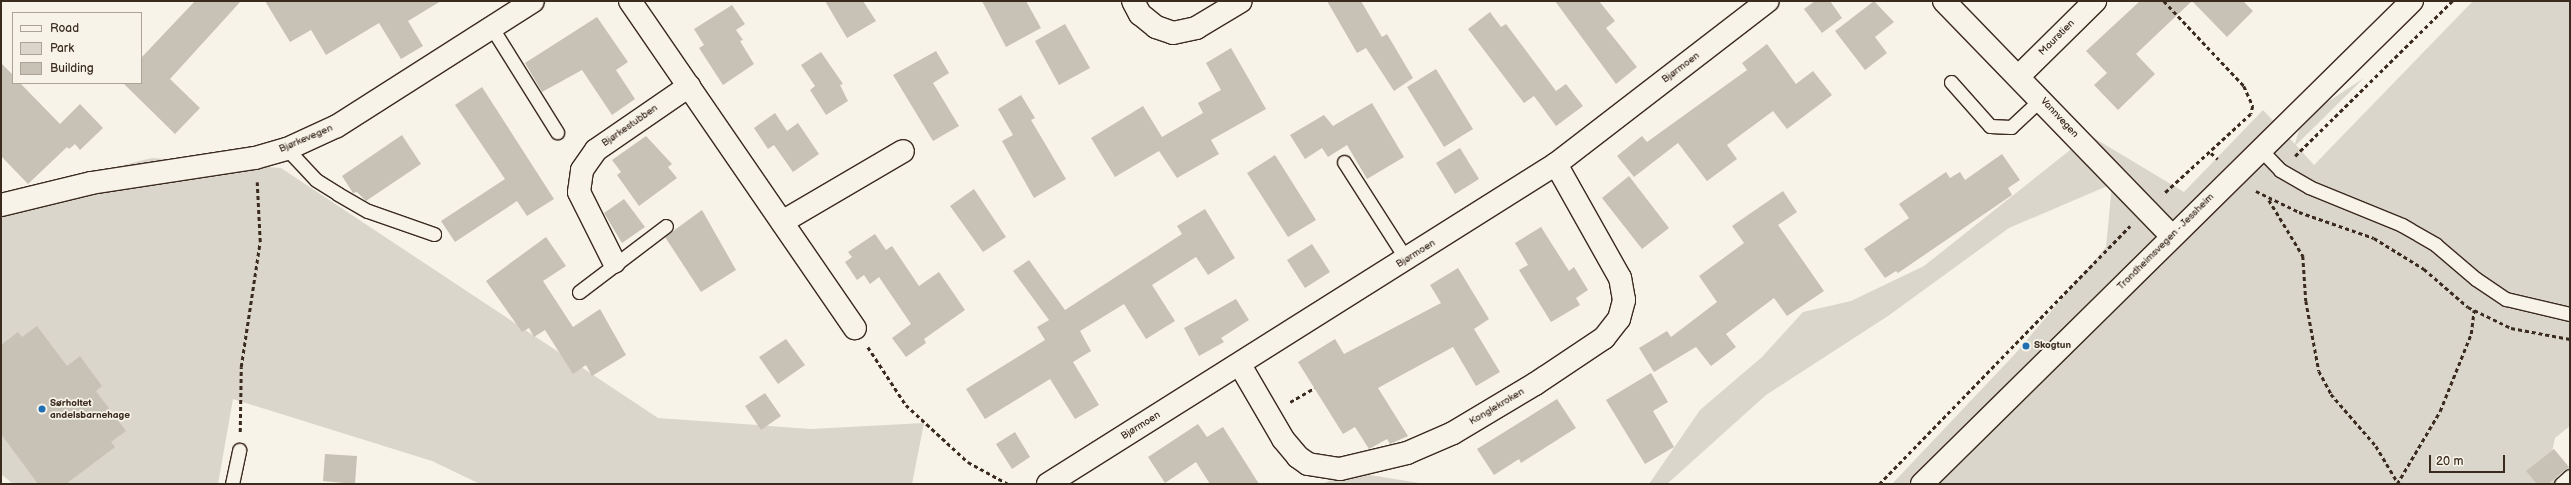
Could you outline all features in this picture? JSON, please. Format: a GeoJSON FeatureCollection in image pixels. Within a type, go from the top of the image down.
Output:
{"type":"FeatureCollection","features":[{"type":"Feature","properties":{"kind":"street","name":"Bjørkevegen"},"geometry":{"type":"LineString","coordinates":[[1,205],[91,183],[255,158],[287,149],[337,126],[533,1]]}},
{"type":"Feature","properties":{"kind":"street"},"geometry":{"type":"LineString","coordinates":[[630,1],[855,328]]}},
{"type":"Feature","properties":{"kind":"street"},"geometry":{"type":"LineString","coordinates":[[1133,1],[1140,14],[1156,27],[1173,33],[1196,28],[1241,1]]}},
{"type":"Feature","properties":{"kind":"street","name":"Bjørmoen"},"geometry":{"type":"LineString","coordinates":[[1048,484],[1406,260],[1556,164],[1768,1]]}},
{"type":"Feature","properties":{"kind":"street","name":"Vannvegen"},"geometry":{"type":"LineString","coordinates":[[1944,1],[2019,76],[2145,210],[2172,236]]}},
{"type":"Feature","properties":{"kind":"street","name":"Maurstien"},"geometry":{"type":"LineString","coordinates":[[2019,76],[2095,1]]}},
{"type":"Feature","properties":{"kind":"street","name":"Trondheimsvegen - Jessheim"},"geometry":{"type":"LineString","coordinates":[[1922,484],[2412,1]]}},
{"type":"Feature","properties":{"kind":"street","name":"Bjørkestubben"},"geometry":{"type":"LineString","coordinates":[[614,262],[579,192],[582,170],[596,150],[689,86]]}},
{"type":"Feature","properties":{"kind":"street"},"geometry":{"type":"LineString","coordinates":[[782,222],[903,151]]}},
{"type":"Feature","properties":{"kind":"street","name":"Konglekroken"},"geometry":{"type":"LineString","coordinates":[[1240,364],[1283,439],[1298,457],[1308,464],[1340,469],[1374,463],[1427,444],[1536,384],[1604,338],[1619,319],[1624,300],[1620,278],[1556,164]]}},
{"type":"Feature","properties":{"kind":"lane"},"geometry":{"type":"LineString","coordinates":[[492,28],[557,132]]}},
{"type":"Feature","properties":{"kind":"lane"},"geometry":{"type":"LineString","coordinates":[[1951,82],[1990,126],[2011,127],[2040,98]]}},
{"type":"Feature","properties":{"kind":"lane"},"geometry":{"type":"LineString","coordinates":[[287,149],[316,180],[368,211],[434,234]]}},
{"type":"Feature","properties":{"kind":"lane"},"geometry":{"type":"LineString","coordinates":[[2261,150],[2280,170],[2309,187],[2402,226],[2436,245],[2476,279],[2506,299],[2570,314]]}},
{"type":"Feature","properties":{"kind":"lane"},"geometry":{"type":"LineString","coordinates":[[1344,162],[1406,260]]}},
{"type":"Feature","properties":{"kind":"lane"},"geometry":{"type":"LineString","coordinates":[[579,292],[614,262],[666,226]]}},
{"type":"Feature","properties":{"kind":"lane"},"geometry":{"type":"LineString","coordinates":[[232,484],[239,450]]}},
{"type":"Feature","properties":{"kind":"lane"},"geometry":{"type":"LineString","coordinates":[[2561,484],[2570,476]]}},
{"type":"Feature","properties":{"kind":"path"},"geometry":{"type":"LineString","coordinates":[[1879,484],[2145,210],[2212,153],[2251,114],[2253,106],[2244,86],[2164,1]]}},
{"type":"Feature","properties":{"kind":"path"},"geometry":{"type":"LineString","coordinates":[[2256,191],[2280,170],[2452,1]]}},
{"type":"Feature","properties":{"kind":"path"},"geometry":{"type":"LineString","coordinates":[[239,450],[241,367],[260,242],[255,158]]}},
{"type":"Feature","properties":{"kind":"path"},"geometry":{"type":"LineString","coordinates":[[2250,191],[2256,191],[2269,199],[2374,238],[2424,269],[2474,310],[2511,328],[2570,339]]}},
{"type":"Feature","properties":{"kind":"path"},"geometry":{"type":"LineString","coordinates":[[2269,199],[2303,256],[2306,301],[2319,371],[2330,394],[2376,446],[2398,483],[2440,411],[2471,334],[2474,310]]}},
{"type":"Feature","properties":{"kind":"path"},"geometry":{"type":"LineString","coordinates":[[855,328],[906,405],[968,462],[1008,484]]}},
{"type":"Feature","properties":{"kind":"green space"},"geometry":{"type":"Polygon","coordinates":[[[2473,1],[2570,1],[2570,426],[2555,438],[2548,471],[2570,484],[1892,484],[2014,355],[2106,247],[2112,184],[2009,228],[1888,316],[1766,395],[1667,484],[1649,484],[1700,410],[1762,357],[1803,312],[1851,301],[1924,266],[2089,135],[2184,192],[2263,110],[2295,144],[2299,130],[2323,105],[2364,78],[2296,145],[2314,165],[2473,1]]]}},
{"type":"Feature","properties":{"kind":"green space"},"geometry":{"type":"Polygon","coordinates":[[[152,158],[281,168],[658,418],[811,429],[924,423],[912,484],[480,484],[432,461],[233,399],[218,484],[13,484],[1,474],[1,195],[152,158]]]}},
{"type":"Feature","properties":{"kind":"green space"},"geometry":{"type":"Polygon","coordinates":[[[1351,472],[1426,484],[1322,484],[1351,472]]]}},
{"type":"Feature","properties":{"kind":"building"},"geometry":{"type":"Polygon","coordinates":[[[195,1],[241,1],[170,79],[200,108],[175,134],[124,84],[142,84],[142,57],[195,1]]]}},
{"type":"Feature","properties":{"kind":"building"},"geometry":{"type":"Polygon","coordinates":[[[265,1],[441,1],[408,21],[423,46],[401,59],[379,23],[326,55],[311,30],[290,42],[265,1]]]}},
{"type":"Feature","properties":{"kind":"building"},"geometry":{"type":"Polygon","coordinates":[[[825,1],[863,1],[876,21],[847,38],[825,1]]]}},
{"type":"Feature","properties":{"kind":"building"},"geometry":{"type":"Polygon","coordinates":[[[982,1],[1026,1],[1041,28],[1006,47],[982,1]]]}},
{"type":"Feature","properties":{"kind":"building"},"geometry":{"type":"Polygon","coordinates":[[[1327,1],[1361,1],[1382,37],[1387,34],[1413,78],[1394,91],[1366,48],[1357,53],[1327,1]]]}},
{"type":"Feature","properties":{"kind":"building"},"geometry":{"type":"Polygon","coordinates":[[[1555,1],[1599,1],[1615,21],[1606,28],[1637,67],[1616,84],[1555,1]]]}},
{"type":"Feature","properties":{"kind":"building"},"geometry":{"type":"Polygon","coordinates":[[[1815,1],[1830,1],[1842,18],[1822,33],[1804,9],[1815,1]]]}},
{"type":"Feature","properties":{"kind":"building"},"geometry":{"type":"Polygon","coordinates":[[[1874,1],[1894,22],[1875,37],[1887,53],[1865,70],[1835,31],[1874,1]]]}},
{"type":"Feature","properties":{"kind":"building"},"geometry":{"type":"Polygon","coordinates":[[[2140,1],[2192,1],[2136,54],[2155,74],[2118,110],[2094,85],[2107,73],[2086,51],[2140,1]]]}},
{"type":"Feature","properties":{"kind":"building"},"geometry":{"type":"Polygon","coordinates":[[[2192,1],[2243,1],[2253,11],[2227,37],[2192,1]]]}},
{"type":"Feature","properties":{"kind":"building"},"geometry":{"type":"Polygon","coordinates":[[[732,5],[745,24],[736,30],[743,40],[740,41],[754,64],[723,85],[699,48],[704,45],[694,29],[732,5]]]}},
{"type":"Feature","properties":{"kind":"building"},"geometry":{"type":"Polygon","coordinates":[[[1490,12],[1501,27],[1506,24],[1556,91],[1566,84],[1583,106],[1556,126],[1534,96],[1524,103],[1468,29],[1490,12]]]}},
{"type":"Feature","properties":{"kind":"building"},"geometry":{"type":"Polygon","coordinates":[[[597,17],[628,62],[616,70],[635,99],[612,115],[582,70],[542,92],[525,63],[597,17]]]}},
{"type":"Feature","properties":{"kind":"building"},"geometry":{"type":"Polygon","coordinates":[[[1065,24],[1090,68],[1059,85],[1035,41],[1065,24]]]}},
{"type":"Feature","properties":{"kind":"building"},"geometry":{"type":"Polygon","coordinates":[[[1767,44],[1796,84],[1813,71],[1832,95],[1787,129],[1773,111],[1727,145],[1737,159],[1707,181],[1678,143],[1634,177],[1617,156],[1642,136],[1647,142],[1747,70],[1742,63],[1767,44]]]}},
{"type":"Feature","properties":{"kind":"building"},"geometry":{"type":"Polygon","coordinates":[[[1231,48],[1266,109],[1211,140],[1219,154],[1177,178],[1159,151],[1115,177],[1091,138],[1143,106],[1162,137],[1203,113],[1198,103],[1221,90],[1206,63],[1231,48]]]}},
{"type":"Feature","properties":{"kind":"building"},"geometry":{"type":"Polygon","coordinates":[[[936,51],[949,73],[933,83],[959,126],[933,141],[893,75],[936,51]]]}},
{"type":"Feature","properties":{"kind":"building"},"geometry":{"type":"Polygon","coordinates":[[[821,52],[843,84],[840,85],[848,101],[826,115],[810,90],[815,86],[801,65],[821,52]]]}},
{"type":"Feature","properties":{"kind":"building"},"geometry":{"type":"Polygon","coordinates":[[[1,63],[12,74],[12,84],[21,84],[60,124],[80,104],[103,128],[80,150],[75,144],[69,149],[67,147],[28,184],[1,156],[1,63]]]}},
{"type":"Feature","properties":{"kind":"building"},"geometry":{"type":"Polygon","coordinates":[[[1436,69],[1473,129],[1444,147],[1407,87],[1436,69]]]}},
{"type":"Feature","properties":{"kind":"building"},"geometry":{"type":"Polygon","coordinates":[[[482,87],[554,199],[527,216],[517,201],[455,242],[441,221],[505,179],[455,105],[482,87]]]}},
{"type":"Feature","properties":{"kind":"building"},"geometry":{"type":"Polygon","coordinates":[[[1021,95],[1035,118],[1031,120],[1066,179],[1034,198],[1002,141],[1013,135],[998,109],[1021,95]]]}},
{"type":"Feature","properties":{"kind":"building"},"geometry":{"type":"Polygon","coordinates":[[[1372,103],[1404,157],[1367,179],[1347,145],[1328,157],[1322,148],[1305,159],[1290,135],[1324,115],[1333,126],[1372,103]]]}},
{"type":"Feature","properties":{"kind":"building"},"geometry":{"type":"Polygon","coordinates":[[[775,113],[787,131],[798,123],[819,154],[793,172],[774,145],[768,149],[754,128],[775,113]]]}},
{"type":"Feature","properties":{"kind":"building"},"geometry":{"type":"Polygon","coordinates":[[[402,135],[421,164],[366,201],[357,192],[353,193],[342,176],[402,135]]]}},
{"type":"Feature","properties":{"kind":"building"},"geometry":{"type":"Polygon","coordinates":[[[646,136],[672,164],[668,167],[677,178],[639,206],[617,175],[621,172],[612,160],[646,136]]]}},
{"type":"Feature","properties":{"kind":"building"},"geometry":{"type":"Polygon","coordinates":[[[1460,148],[1479,179],[1455,194],[1436,163],[1460,148]]]}},
{"type":"Feature","properties":{"kind":"building"},"geometry":{"type":"Polygon","coordinates":[[[2002,154],[2020,180],[2008,188],[2012,195],[1898,273],[1896,271],[1885,278],[1864,249],[1909,218],[1899,204],[1946,172],[1950,178],[1960,172],[1965,180],[2002,154]]]}},
{"type":"Feature","properties":{"kind":"building"},"geometry":{"type":"Polygon","coordinates":[[[1275,155],[1316,220],[1288,237],[1247,173],[1275,155]]]}},
{"type":"Feature","properties":{"kind":"building"},"geometry":{"type":"Polygon","coordinates":[[[1629,176],[1669,228],[1642,249],[1602,198],[1629,176]]]}},
{"type":"Feature","properties":{"kind":"building"},"geometry":{"type":"Polygon","coordinates":[[[974,189],[1006,237],[983,252],[950,206],[974,189]]]}},
{"type":"Feature","properties":{"kind":"building"},"geometry":{"type":"Polygon","coordinates":[[[1783,191],[1797,212],[1778,225],[1824,291],[1787,316],[1774,298],[1726,334],[1736,347],[1711,366],[1696,347],[1654,372],[1639,348],[1667,331],[1671,337],[1717,302],[1699,276],[1744,243],[1732,226],[1783,191]]]}},
{"type":"Feature","properties":{"kind":"building"},"geometry":{"type":"Polygon","coordinates":[[[624,199],[645,227],[622,243],[604,213],[624,199]]]}},
{"type":"Feature","properties":{"kind":"building"},"geometry":{"type":"Polygon","coordinates":[[[1205,209],[1235,258],[1208,275],[1196,257],[1152,285],[1175,321],[1146,339],[1124,304],[1080,331],[1091,351],[1073,362],[1099,405],[1075,419],[1050,379],[985,419],[966,389],[1045,340],[1037,327],[1049,320],[1013,271],[1029,260],[1065,310],[1182,234],[1177,226],[1205,209]]]}},
{"type":"Feature","properties":{"kind":"building"},"geometry":{"type":"Polygon","coordinates":[[[702,210],[736,270],[701,292],[665,237],[702,210]]]}},
{"type":"Feature","properties":{"kind":"building"},"geometry":{"type":"Polygon","coordinates":[[[1541,227],[1569,271],[1574,267],[1588,290],[1576,298],[1580,305],[1551,322],[1519,270],[1528,265],[1515,243],[1541,227]]]}},
{"type":"Feature","properties":{"kind":"building"},"geometry":{"type":"Polygon","coordinates":[[[875,234],[886,250],[892,246],[919,286],[939,272],[965,310],[924,339],[926,343],[906,357],[892,338],[911,324],[879,277],[870,284],[864,275],[857,280],[845,262],[852,257],[848,252],[875,234]]]}},
{"type":"Feature","properties":{"kind":"building"},"geometry":{"type":"Polygon","coordinates":[[[546,237],[566,266],[543,281],[573,327],[600,309],[626,355],[592,376],[586,365],[573,374],[545,330],[534,337],[529,328],[522,332],[486,281],[546,237]]]}},
{"type":"Feature","properties":{"kind":"building"},"geometry":{"type":"Polygon","coordinates":[[[1312,244],[1330,272],[1305,288],[1287,260],[1312,244]]]}},
{"type":"Feature","properties":{"kind":"building"},"geometry":{"type":"Polygon","coordinates":[[[1458,268],[1489,319],[1474,329],[1500,372],[1476,386],[1453,347],[1378,388],[1408,436],[1390,444],[1387,439],[1369,449],[1355,427],[1343,434],[1298,362],[1335,339],[1344,354],[1441,303],[1430,285],[1458,268]]]}},
{"type":"Feature","properties":{"kind":"building"},"geometry":{"type":"Polygon","coordinates":[[[1236,299],[1249,320],[1221,338],[1224,342],[1199,356],[1184,328],[1236,299]]]}},
{"type":"Feature","properties":{"kind":"building"},"geometry":{"type":"Polygon","coordinates":[[[37,326],[67,366],[80,356],[102,386],[96,391],[126,431],[111,442],[115,447],[66,484],[38,484],[1,434],[1,345],[18,332],[22,337],[37,326]]]}},
{"type":"Feature","properties":{"kind":"building"},"geometry":{"type":"Polygon","coordinates":[[[786,339],[805,365],[778,384],[759,357],[786,339]]]}},
{"type":"Feature","properties":{"kind":"building"},"geometry":{"type":"Polygon","coordinates":[[[1651,373],[1668,402],[1653,411],[1674,447],[1645,464],[1606,400],[1651,373]]]}},
{"type":"Feature","properties":{"kind":"building"},"geometry":{"type":"Polygon","coordinates":[[[765,393],[781,416],[761,430],[745,406],[765,393]]]}},
{"type":"Feature","properties":{"kind":"building"},"geometry":{"type":"Polygon","coordinates":[[[1557,399],[1576,428],[1521,463],[1519,459],[1494,475],[1477,449],[1557,399]]]}},
{"type":"Feature","properties":{"kind":"building"},"geometry":{"type":"Polygon","coordinates":[[[1198,424],[1207,437],[1223,427],[1259,484],[1210,484],[1196,462],[1165,483],[1148,457],[1198,424]]]}},
{"type":"Feature","properties":{"kind":"building"},"geometry":{"type":"Polygon","coordinates":[[[1015,432],[1030,457],[1012,469],[996,444],[1015,432]]]}},
{"type":"Feature","properties":{"kind":"building"},"geometry":{"type":"Polygon","coordinates":[[[2554,449],[2569,467],[2548,484],[2537,484],[2526,471],[2554,449]]]}},
{"type":"Feature","properties":{"kind":"building"},"geometry":{"type":"Polygon","coordinates":[[[325,454],[357,456],[355,484],[323,481],[325,454]]]}},
{"type":"Feature","properties":{"kind":"place","name":"Skogtun"},"geometry":{"type":"Point","coordinates":[2026,346]}},
{"type":"Feature","properties":{"kind":"place","name":"Sørholtet andelsbarnehage"},"geometry":{"type":"Point","coordinates":[42,409]}}]}
